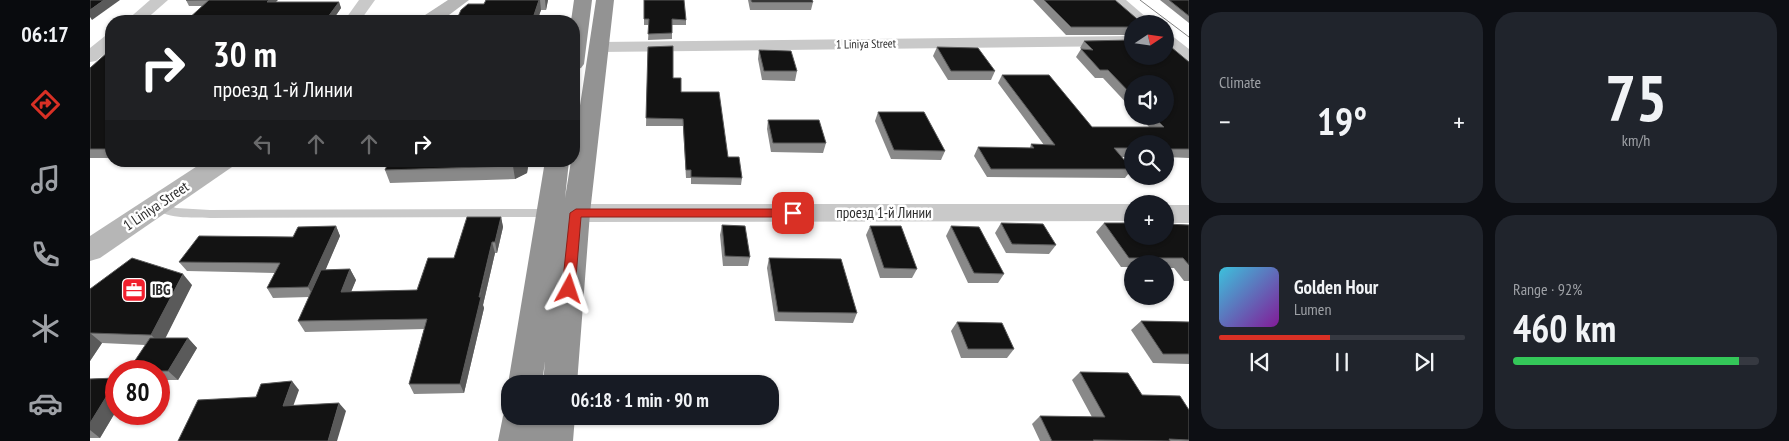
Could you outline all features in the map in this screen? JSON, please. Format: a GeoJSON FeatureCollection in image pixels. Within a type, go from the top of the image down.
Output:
{"type":"FeatureCollection","features":[{"type":"Feature","properties":{"kind":"highway"},"geometry":{"type":"LineString","coordinates":[[580,20],[583,0]]}},
{"type":"Feature","properties":{"kind":"highway"},"geometry":{"type":"LineString","coordinates":[[580,134],[600,47],[605,0]]}},
{"type":"Feature","properties":{"kind":"highway"},"geometry":{"type":"LineString","coordinates":[[558,167],[562,213],[560,375]]}},
{"type":"Feature","properties":{"kind":"highway"},"geometry":{"type":"LineString","coordinates":[[527,375],[573,167]]}},
{"type":"Feature","properties":{"kind":"highway"},"geometry":{"type":"LineString","coordinates":[[517,441],[519,425]]}},
{"type":"Feature","properties":{"kind":"highway"},"geometry":{"type":"LineString","coordinates":[[554,441],[556,425]]}},
{"type":"Feature","properties":{"kind":"street"},"geometry":{"type":"LineString","coordinates":[[141,15],[160,0]]}},
{"type":"Feature","properties":{"kind":"street"},"geometry":{"type":"LineString","coordinates":[[356,15],[367,0]]}},
{"type":"Feature","properties":{"kind":"street"},"geometry":{"type":"LineString","coordinates":[[438,15],[460,0]]}},
{"type":"Feature","properties":{"kind":"street"},"geometry":{"type":"LineString","coordinates":[[1116,0],[1135,15]]}},
{"type":"Feature","properties":{"kind":"street"},"geometry":{"type":"LineString","coordinates":[[1174,40],[1189,41]]}},
{"type":"Feature","properties":{"kind":"street","name":"1 Liniya Street"},"geometry":{"type":"LineString","coordinates":[[600,47],[1124,42]]}},
{"type":"Feature","properties":{"kind":"street"},"geometry":{"type":"LineString","coordinates":[[1174,46],[1189,58]]}},
{"type":"Feature","properties":{"kind":"street","name":"1 Liniya Street"},"geometry":{"type":"LineString","coordinates":[[90,250],[213,167]]}},
{"type":"Feature","properties":{"kind":"street","name":"проезд 1-й Линии"},"geometry":{"type":"LineString","coordinates":[[562,213],[1124,214]]}},
{"type":"Feature","properties":{"kind":"street"},"geometry":{"type":"LineString","coordinates":[[1174,214],[1189,214]]}},
{"type":"Feature","properties":{"kind":"lane"},"geometry":{"type":"LineString","coordinates":[[158,205],[174,212],[210,214],[562,213]]}},
{"type":"Feature","properties":{"kind":"building"},"geometry":{"type":"Polygon","coordinates":[[[90,0],[104,0],[90,10],[90,0]]]}},
{"type":"Feature","properties":{"kind":"building"},"geometry":{"type":"Polygon","coordinates":[[[209,0],[339,2],[329,15],[193,15],[209,0]]]}},
{"type":"Feature","properties":{"kind":"building"},"geometry":{"type":"Polygon","coordinates":[[[486,0],[539,0],[534,15],[459,15],[468,4],[484,4],[486,0]]]}},
{"type":"Feature","properties":{"kind":"building"},"geometry":{"type":"Polygon","coordinates":[[[644,0],[684,0],[686,20],[672,19],[672,33],[648,34],[649,19],[644,19],[644,0]]]}},
{"type":"Feature","properties":{"kind":"building"},"geometry":{"type":"Polygon","coordinates":[[[751,0],[812,0],[813,2],[752,2],[751,0]]]}},
{"type":"Feature","properties":{"kind":"building"},"geometry":{"type":"Polygon","coordinates":[[[1044,0],[1115,0],[1132,15],[1124,15],[1124,27],[1071,27],[1044,0]]]}},
{"type":"Feature","properties":{"kind":"building"},"geometry":{"type":"Polygon","coordinates":[[[1169,0],[1189,0],[1189,16],[1169,0]]]}},
{"type":"Feature","properties":{"kind":"building"},"geometry":{"type":"Polygon","coordinates":[[[1124,40],[1124,65],[1174,65],[1174,50],[1189,62],[1189,149],[1174,149],[1174,135],[1124,135],[1124,148],[1114,148],[1124,160],[1124,169],[991,169],[978,147],[1034,148],[1031,144],[1055,145],[1002,75],[1049,75],[1092,127],[1164,127],[1162,125],[1174,125],[1174,75],[1124,75],[1124,87],[1108,70],[1100,70],[1081,49],[1093,50],[1084,41],[1124,40]]]}},
{"type":"Feature","properties":{"kind":"building"},"geometry":{"type":"Polygon","coordinates":[[[673,46],[673,78],[681,78],[681,92],[719,92],[728,157],[739,157],[742,178],[691,177],[691,170],[686,170],[683,119],[646,118],[648,47],[673,46]]]}},
{"type":"Feature","properties":{"kind":"building"},"geometry":{"type":"Polygon","coordinates":[[[937,47],[978,48],[995,71],[951,71],[937,47]]]}},
{"type":"Feature","properties":{"kind":"building"},"geometry":{"type":"Polygon","coordinates":[[[759,50],[791,51],[797,71],[764,71],[759,50]]]}},
{"type":"Feature","properties":{"kind":"building"},"geometry":{"type":"Polygon","coordinates":[[[105,55],[105,149],[90,149],[90,68],[105,55]]]}},
{"type":"Feature","properties":{"kind":"building"},"geometry":{"type":"Polygon","coordinates":[[[878,112],[924,112],[945,151],[894,150],[878,112]]]}},
{"type":"Feature","properties":{"kind":"building"},"geometry":{"type":"Polygon","coordinates":[[[768,120],[819,120],[826,143],[773,143],[768,120]]]}},
{"type":"Feature","properties":{"kind":"building"},"geometry":{"type":"Polygon","coordinates":[[[386,167],[481,167],[385,170],[386,167]]]}},
{"type":"Feature","properties":{"kind":"building"},"geometry":{"type":"Polygon","coordinates":[[[467,217],[501,217],[495,242],[492,242],[460,384],[409,384],[427,319],[298,321],[321,270],[350,269],[341,292],[417,290],[428,258],[454,258],[467,217]]]}},
{"type":"Feature","properties":{"kind":"building"},"geometry":{"type":"Polygon","coordinates":[[[1001,223],[1043,224],[1056,245],[1012,244],[1001,223]]]}},
{"type":"Feature","properties":{"kind":"building"},"geometry":{"type":"Polygon","coordinates":[[[1104,223],[1124,223],[1124,245],[1174,245],[1174,224],[1189,225],[1189,265],[1183,258],[1174,258],[1174,255],[1127,255],[1104,223]]]}},
{"type":"Feature","properties":{"kind":"building"},"geometry":{"type":"Polygon","coordinates":[[[722,225],[745,226],[750,257],[725,256],[722,225]]]}},
{"type":"Feature","properties":{"kind":"building"},"geometry":{"type":"Polygon","coordinates":[[[336,226],[308,287],[267,288],[280,263],[179,262],[199,236],[293,237],[298,227],[336,226]]]}},
{"type":"Feature","properties":{"kind":"building"},"geometry":{"type":"Polygon","coordinates":[[[870,226],[901,226],[917,269],[884,268],[870,226]]]}},
{"type":"Feature","properties":{"kind":"building"},"geometry":{"type":"Polygon","coordinates":[[[951,226],[979,227],[1004,274],[974,273],[951,226]]]}},
{"type":"Feature","properties":{"kind":"building"},"geometry":{"type":"Polygon","coordinates":[[[132,258],[183,274],[151,335],[90,333],[90,289],[132,258]]]}},
{"type":"Feature","properties":{"kind":"building"},"geometry":{"type":"Polygon","coordinates":[[[769,258],[841,259],[857,313],[778,312],[769,258]]]}},
{"type":"Feature","properties":{"kind":"building"},"geometry":{"type":"Polygon","coordinates":[[[1141,321],[1189,322],[1189,354],[1163,354],[1141,321]]]}},
{"type":"Feature","properties":{"kind":"building"},"geometry":{"type":"Polygon","coordinates":[[[957,322],[1002,323],[1014,349],[968,349],[957,322]]]}},
{"type":"Feature","properties":{"kind":"building"},"geometry":{"type":"Polygon","coordinates":[[[150,338],[188,338],[170,368],[170,360],[135,360],[150,338]]]}},
{"type":"Feature","properties":{"kind":"building"},"geometry":{"type":"Polygon","coordinates":[[[1080,372],[1128,373],[1142,395],[1180,396],[1189,410],[1189,440],[1052,441],[1040,416],[1105,417],[1080,372]]]}},
{"type":"Feature","properties":{"kind":"building"},"geometry":{"type":"Polygon","coordinates":[[[105,378],[105,399],[90,423],[90,379],[105,378]]]}},
{"type":"Feature","properties":{"kind":"building"},"geometry":{"type":"Polygon","coordinates":[[[292,381],[283,406],[339,403],[328,441],[178,441],[198,400],[256,397],[261,384],[292,381]]]}},
{"type":"Feature","properties":{"kind":"tram line"},"geometry":{"type":"LineString","coordinates":[[1140,0],[1189,37]]}},
{"type":"Feature","properties":{"kind":"place","name":"IBG"},"geometry":{"type":"Point","coordinates":[134,290]}},
{"type":"Feature","properties":{"kind":"route"},"geometry":{"type":"LineString","coordinates":[[569,289],[576,213],[793,213]]}}]}
